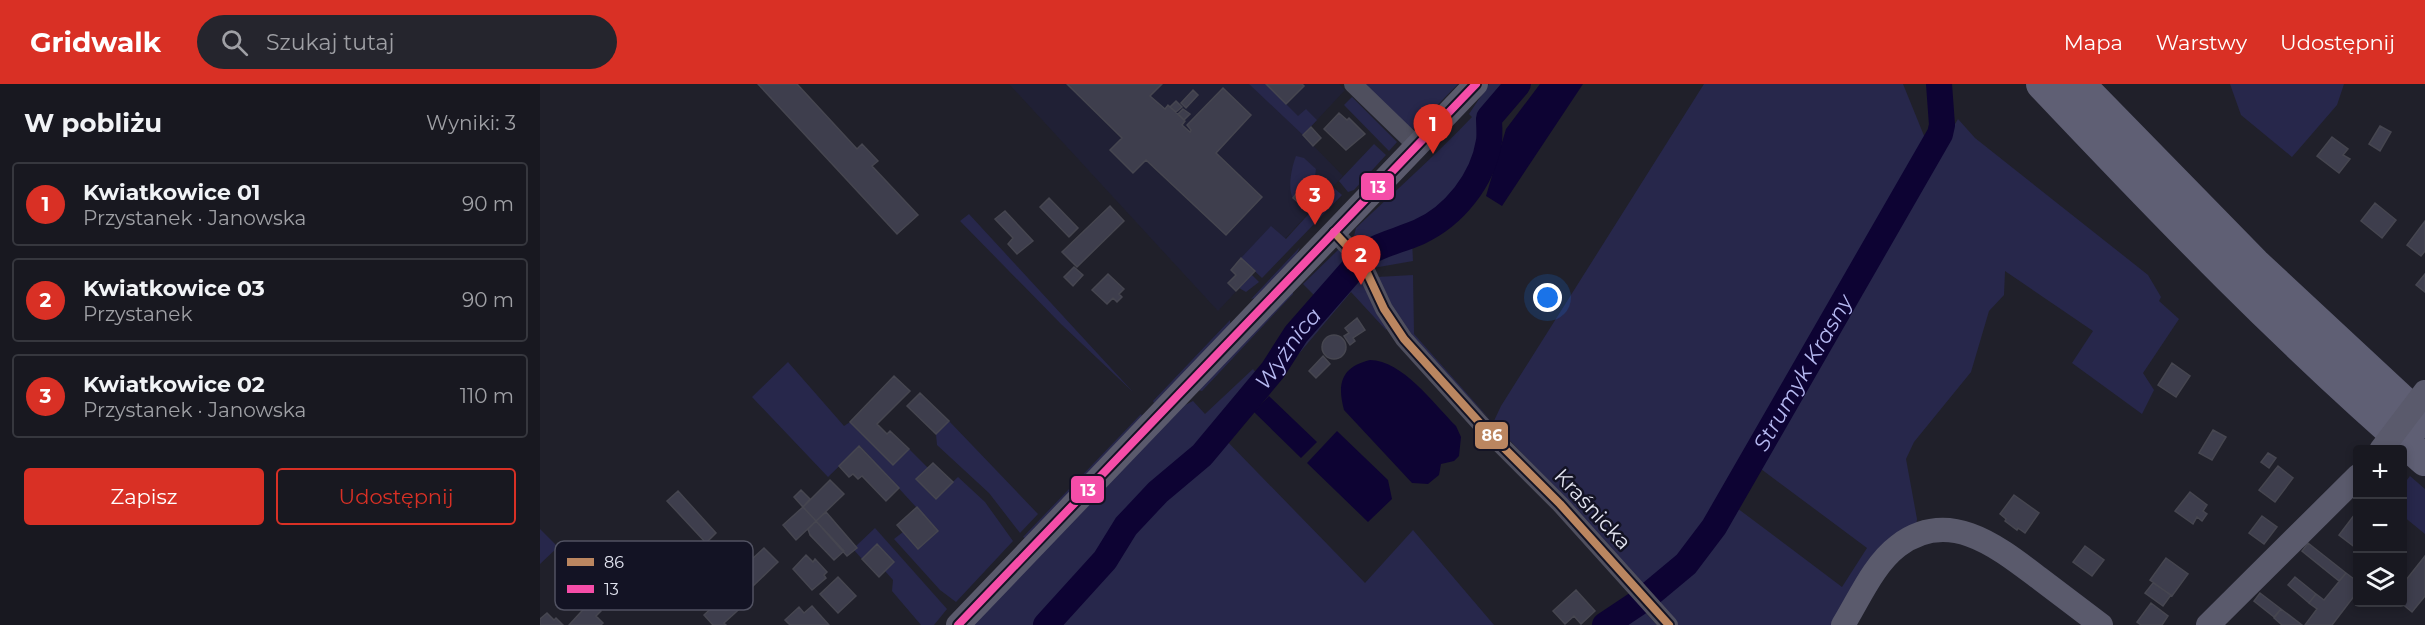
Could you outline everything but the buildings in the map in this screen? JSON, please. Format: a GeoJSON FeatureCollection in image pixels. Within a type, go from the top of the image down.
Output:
{"type":"FeatureCollection","features":[{"type":"Feature","properties":{"kind":"highway"},"geometry":{"type":"LineString","coordinates":[[2042,84],[2246,295],[2343,388],[2425,460]]}},
{"type":"Feature","properties":{"kind":"highway"},"geometry":{"type":"LineString","coordinates":[[2079,84],[2271,279],[2425,422]]}},
{"type":"Feature","properties":{"kind":"street"},"geometry":{"type":"LineString","coordinates":[[1353,84],[1417,146]]}},
{"type":"Feature","properties":{"kind":"street"},"geometry":{"type":"LineString","coordinates":[[958,625],[1476,84]]}},
{"type":"Feature","properties":{"kind":"street","name":"Kraśnicka"},"geometry":{"type":"LineString","coordinates":[[1334,232],[1368,272],[1394,327],[1488,432],[1560,504],[1666,622]]}},
{"type":"Feature","properties":{"kind":"street"},"geometry":{"type":"LineString","coordinates":[[2385,445],[2425,392]]}},
{"type":"Feature","properties":{"kind":"street"},"geometry":{"type":"LineString","coordinates":[[2208,625],[2353,481]]}},
{"type":"Feature","properties":{"kind":"street"},"geometry":{"type":"LineString","coordinates":[[1843,625],[1870,580],[1898,546],[1922,534],[1950,530],[1968,533],[2000,549],[2101,625]]}},
{"type":"Feature","properties":{"kind":"shaded area"},"geometry":{"type":"Polygon","coordinates":[[[1009,84],[1339,84],[1345,90],[1303,135],[1343,176],[1218,311],[1009,84]]]}},
{"type":"Feature","properties":{"kind":"shaded area"},"geometry":{"type":"Polygon","coordinates":[[[1249,84],[1266,84],[1298,116],[1306,109],[1317,120],[1303,135],[1249,84]]]}},
{"type":"Feature","properties":{"kind":"shaded area"},"geometry":{"type":"Polygon","coordinates":[[[1365,84],[1458,84],[1414,129],[1410,128],[1365,84]]]}},
{"type":"Feature","properties":{"kind":"shaded area"},"geometry":{"type":"Polygon","coordinates":[[[1489,84],[1516,84],[1487,118],[1484,153],[1471,184],[1461,198],[1435,221],[1364,253],[1354,236],[1356,228],[1472,117],[1469,114],[1489,84]]]}},
{"type":"Feature","properties":{"kind":"shaded area"},"geometry":{"type":"Polygon","coordinates":[[[1521,84],[1527,84],[1501,113],[1493,149],[1492,120],[1521,84]]]}},
{"type":"Feature","properties":{"kind":"shaded area"},"geometry":{"type":"Polygon","coordinates":[[[1540,84],[1583,84],[1502,206],[1486,196],[1506,129],[1540,84]]]}},
{"type":"Feature","properties":{"kind":"shaded area"},"geometry":{"type":"Polygon","coordinates":[[[1704,84],[1903,84],[1929,148],[1712,526],[1685,562],[1648,593],[1493,423],[1501,406],[1704,84]]]}},
{"type":"Feature","properties":{"kind":"shaded area"},"geometry":{"type":"Polygon","coordinates":[[[2230,84],[2344,84],[2337,105],[2292,157],[2241,115],[2230,84]]]}},
{"type":"Feature","properties":{"kind":"shaded area"},"geometry":{"type":"Polygon","coordinates":[[[1352,97],[1397,142],[1389,151],[1344,105],[1352,97]]]}},
{"type":"Feature","properties":{"kind":"shaded area"},"geometry":{"type":"Polygon","coordinates":[[[1958,119],[1975,138],[2148,275],[2161,297],[2159,301],[2179,319],[2143,373],[2154,390],[2142,414],[2072,363],[2093,331],[2005,271],[2004,295],[1989,311],[1971,372],[1914,442],[1906,459],[1917,519],[1916,527],[1834,625],[1678,625],[1653,597],[1689,567],[1733,505],[1842,587],[1867,548],[1757,466],[1840,319],[1958,119]]]}},
{"type":"Feature","properties":{"kind":"shaded area"},"geometry":{"type":"Polygon","coordinates":[[[1374,144],[1386,155],[1354,190],[1348,192],[1339,181],[1374,144]]]}},
{"type":"Feature","properties":{"kind":"shaded area"},"geometry":{"type":"Polygon","coordinates":[[[1296,156],[1304,158],[1316,169],[1315,176],[1293,198],[1290,183],[1296,156]]]}},
{"type":"Feature","properties":{"kind":"shaded area"},"geometry":{"type":"Polygon","coordinates":[[[1333,187],[1342,195],[1262,278],[1241,258],[1271,226],[1286,239],[1333,187]]]}},
{"type":"Feature","properties":{"kind":"shaded area"},"geometry":{"type":"Polygon","coordinates":[[[969,214],[1133,392],[1061,324],[960,221],[969,214]]]}},
{"type":"Feature","properties":{"kind":"shaded area"},"geometry":{"type":"Polygon","coordinates":[[[1412,241],[1413,261],[1373,268],[1368,257],[1387,246],[1412,241]]]}},
{"type":"Feature","properties":{"kind":"shaded area"},"geometry":{"type":"Polygon","coordinates":[[[1300,247],[1293,262],[1255,298],[1251,299],[1300,247]]]}},
{"type":"Feature","properties":{"kind":"shaded area"},"geometry":{"type":"Polygon","coordinates":[[[1340,248],[1355,264],[1295,333],[1268,373],[1263,368],[1285,331],[1315,296],[1303,284],[1340,248]]]}},
{"type":"Feature","properties":{"kind":"shaded area"},"geometry":{"type":"Polygon","coordinates":[[[1358,267],[1386,330],[1351,292],[1275,382],[1271,376],[1298,334],[1358,267]]]}},
{"type":"Feature","properties":{"kind":"shaded area"},"geometry":{"type":"Polygon","coordinates":[[[1251,274],[1259,282],[1246,292],[1239,288],[1251,274]]]}},
{"type":"Feature","properties":{"kind":"shaded area"},"geometry":{"type":"Polygon","coordinates":[[[1413,275],[1414,334],[1492,422],[1405,331],[1377,277],[1413,275]]]}},
{"type":"Feature","properties":{"kind":"shaded area"},"geometry":{"type":"Polygon","coordinates":[[[1293,291],[1293,294],[1202,391],[1198,390],[1293,291]]]}},
{"type":"Feature","properties":{"kind":"shaded area"},"geometry":{"type":"Polygon","coordinates":[[[1230,320],[1230,327],[1154,403],[1153,401],[1230,320]]]}},
{"type":"Feature","properties":{"kind":"shaded area"},"geometry":{"type":"Polygon","coordinates":[[[1370,360],[1394,367],[1405,375],[1428,395],[1456,426],[1461,437],[1459,456],[1454,461],[1441,464],[1439,475],[1428,484],[1412,483],[1344,410],[1341,392],[1347,372],[1360,363],[1370,360]]]}},
{"type":"Feature","properties":{"kind":"shaded area"},"geometry":{"type":"Polygon","coordinates":[[[788,362],[844,426],[850,422],[893,465],[909,449],[928,468],[917,479],[935,499],[958,477],[985,502],[1013,541],[956,602],[940,590],[894,539],[903,532],[918,549],[938,531],[860,446],[828,477],[752,397],[788,362]]]}},
{"type":"Feature","properties":{"kind":"shaded area"},"geometry":{"type":"Polygon","coordinates":[[[1253,369],[1262,380],[1199,454],[1156,489],[1124,523],[1103,558],[1042,625],[972,625],[1183,406],[1193,401],[1205,414],[1253,369]]]}},
{"type":"Feature","properties":{"kind":"shaded area"},"geometry":{"type":"Polygon","coordinates":[[[1269,396],[1317,442],[1301,458],[1254,412],[1269,396]]]}},
{"type":"Feature","properties":{"kind":"shaded area"},"geometry":{"type":"Polygon","coordinates":[[[1141,414],[1142,416],[1025,538],[1023,537],[1141,414]]]}},
{"type":"Feature","properties":{"kind":"shaded area"},"geometry":{"type":"Polygon","coordinates":[[[949,421],[1038,514],[1020,533],[989,493],[937,445],[936,434],[949,421]]]}},
{"type":"Feature","properties":{"kind":"shaded area"},"geometry":{"type":"Polygon","coordinates":[[[1337,431],[1388,480],[1392,499],[1368,522],[1307,463],[1337,431]]]}},
{"type":"Feature","properties":{"kind":"shaded area"},"geometry":{"type":"Polygon","coordinates":[[[1222,436],[1365,583],[1413,530],[1494,625],[1051,625],[1104,566],[1135,522],[1159,495],[1203,457],[1222,436]]]}},
{"type":"Feature","properties":{"kind":"shaded area"},"geometry":{"type":"Polygon","coordinates":[[[2410,476],[2425,489],[2425,534],[2407,519],[2407,480],[2410,476]]]}},
{"type":"Feature","properties":{"kind":"shaded area"},"geometry":{"type":"Polygon","coordinates":[[[875,528],[947,609],[934,625],[921,625],[892,591],[893,580],[885,571],[894,562],[877,544],[862,559],[854,550],[875,528]]]}},
{"type":"Feature","properties":{"kind":"shaded area"},"geometry":{"type":"Polygon","coordinates":[[[540,529],[555,544],[555,550],[540,564],[540,529]]]}},
{"type":"Feature","properties":{"kind":"shaded area"},"geometry":{"type":"Polygon","coordinates":[[[1639,606],[1657,625],[1611,625],[1639,606]]]}},
{"type":"Feature","properties":{"kind":"waterway","name":"Wyżnica"},"geometry":{"type":"LineString","coordinates":[[1046,625],[1105,560],[1126,526],[1158,492],[1202,455],[1273,370],[1296,334],[1367,253],[1432,225],[1444,217],[1465,195],[1486,155],[1489,118],[1518,84]]}},
{"type":"Feature","properties":{"kind":"waterway","name":"Strumyk Krasny"},"geometry":{"type":"LineString","coordinates":[[1605,625],[1644,599],[1686,564],[1714,527],[1940,134],[1942,125],[1939,84]]}},
{"type":"Feature","properties":{"kind":"transit line","name":"13"},"geometry":{"type":"LineString","coordinates":[[958,625],[1476,84]]}},
{"type":"Feature","properties":{"kind":"transit line","name":"86"},"geometry":{"type":"LineString","coordinates":[[1334,232],[1362,262],[1384,309],[1404,339],[1488,432],[1560,504],[1669,625]]}},
{"type":"Feature","properties":{"kind":"place","name":"Kwiatkowice 01"},"geometry":{"type":"Point","coordinates":[1433,154]}},
{"type":"Feature","properties":{"kind":"place","name":"Kwiatkowice 02"},"geometry":{"type":"Point","coordinates":[1315,225]}},
{"type":"Feature","properties":{"kind":"place","name":"Kwiatkowice 03"},"geometry":{"type":"Point","coordinates":[1361,285]}}]}
